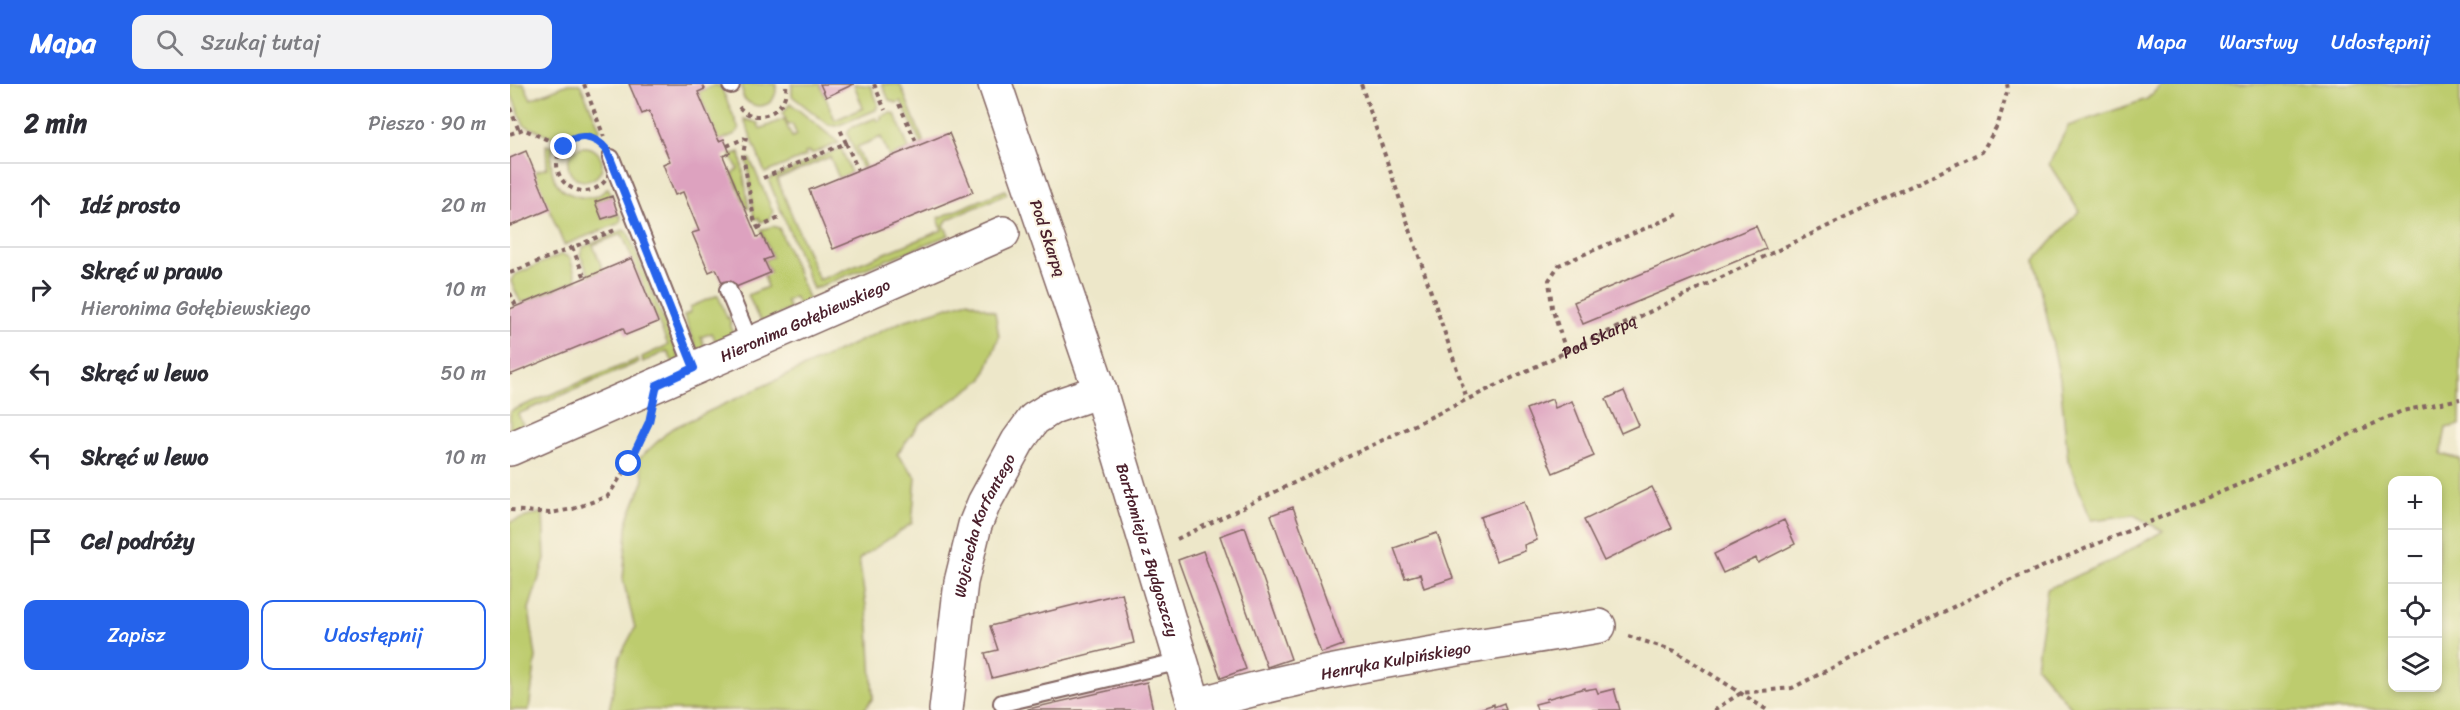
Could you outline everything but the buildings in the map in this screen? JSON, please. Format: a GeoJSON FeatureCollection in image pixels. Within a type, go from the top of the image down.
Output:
{"type":"FeatureCollection","features":[{"type":"Feature","properties":{"kind":"street","name":"Pod Skarpą"},"geometry":{"type":"LineString","coordinates":[[996,84],[1100,391]]}},
{"type":"Feature","properties":{"kind":"street","name":"Hieronima Gołębiewskiego"},"geometry":{"type":"LineString","coordinates":[[510,449],[1003,233]]}},
{"type":"Feature","properties":{"kind":"street","name":"Bartłomieja z Bydgoszczy"},"geometry":{"type":"LineString","coordinates":[[1100,391],[1195,708]]}},
{"type":"Feature","properties":{"kind":"street","name":"Wojciecha Korfantego"},"geometry":{"type":"LineString","coordinates":[[946,710],[961,582],[975,525],[984,503],[1018,441],[1035,419],[1053,408],[1100,391]]}},
{"type":"Feature","properties":{"kind":"street","name":"Henryka Kulpińskiego"},"geometry":{"type":"LineString","coordinates":[[1195,708],[1227,696],[1363,666],[1599,626]]}},
{"type":"Feature","properties":{"kind":"lane"},"geometry":{"type":"LineString","coordinates":[[609,154],[694,368]]}},
{"type":"Feature","properties":{"kind":"lane"},"geometry":{"type":"LineString","coordinates":[[729,290],[750,344]]}},
{"type":"Feature","properties":{"kind":"lane"},"geometry":{"type":"LineString","coordinates":[[1002,703],[1181,662]]}},
{"type":"Feature","properties":{"kind":"path"},"geometry":{"type":"LineString","coordinates":[[584,84],[602,127],[609,154],[609,175],[604,183],[590,191],[580,191],[565,184],[560,176],[557,158],[564,147],[575,138],[593,138],[609,154]]}},
{"type":"Feature","properties":{"kind":"path"},"geometry":{"type":"LineString","coordinates":[[731,84],[732,94],[741,110],[758,117],[767,115],[781,106],[785,97],[786,84]]}},
{"type":"Feature","properties":{"kind":"path"},"geometry":{"type":"LineString","coordinates":[[874,84],[885,110]]}},
{"type":"Feature","properties":{"kind":"path"},"geometry":{"type":"LineString","coordinates":[[1361,84],[1467,399]]}},
{"type":"Feature","properties":{"kind":"path","name":"Pod Skarpą"},"geometry":{"type":"LineString","coordinates":[[1149,552],[1982,152],[1998,124],[2008,89],[2007,84]]}},
{"type":"Feature","properties":{"kind":"path"},"geometry":{"type":"LineString","coordinates":[[899,104],[918,146]]}},
{"type":"Feature","properties":{"kind":"path"},"geometry":{"type":"LineString","coordinates":[[510,108],[519,131]]}},
{"type":"Feature","properties":{"kind":"path"},"geometry":{"type":"LineString","coordinates":[[510,134],[523,129],[564,147]]}},
{"type":"Feature","properties":{"kind":"path"},"geometry":{"type":"LineString","coordinates":[[840,129],[858,170]]}},
{"type":"Feature","properties":{"kind":"path"},"geometry":{"type":"LineString","coordinates":[[727,146],[746,137],[743,155],[756,229],[779,218]]}},
{"type":"Feature","properties":{"kind":"path"},"geometry":{"type":"LineString","coordinates":[[763,178],[846,143]]}},
{"type":"Feature","properties":{"kind":"path"},"geometry":{"type":"LineString","coordinates":[[1566,351],[1552,308],[1549,280],[1559,265],[1679,214]]}},
{"type":"Feature","properties":{"kind":"path"},"geometry":{"type":"LineString","coordinates":[[510,273],[637,221]]}},
{"type":"Feature","properties":{"kind":"path"},"geometry":{"type":"LineString","coordinates":[[572,247],[585,278]]}},
{"type":"Feature","properties":{"kind":"path"},"geometry":{"type":"LineString","coordinates":[[510,293],[516,306]]}},
{"type":"Feature","properties":{"kind":"path"},"geometry":{"type":"LineString","coordinates":[[510,510],[550,513],[573,509],[608,496],[629,464],[649,422],[657,385]]}},
{"type":"Feature","properties":{"kind":"path"},"geometry":{"type":"LineString","coordinates":[[1714,710],[1741,693],[1792,688],[1987,590],[2247,481],[2402,411],[2460,399]]}},
{"type":"Feature","properties":{"kind":"path"},"geometry":{"type":"LineString","coordinates":[[1599,626],[1675,651],[1767,710]]}},
{"type":"Feature","properties":{"kind":"green space"},"geometry":{"type":"Polygon","coordinates":[[[510,84],[524,84],[531,99],[568,84],[580,84],[600,129],[597,132],[578,130],[562,141],[524,125],[510,91],[510,84]]]}},
{"type":"Feature","properties":{"kind":"green space"},"geometry":{"type":"Polygon","coordinates":[[[742,84],[776,84],[776,91],[774,97],[766,105],[754,105],[743,97],[742,84]]]}},
{"type":"Feature","properties":{"kind":"green space"},"geometry":{"type":"Polygon","coordinates":[[[792,84],[820,84],[835,120],[863,108],[854,84],[871,86],[878,104],[876,110],[837,126],[829,125],[792,96],[792,84]]]}},
{"type":"Feature","properties":{"kind":"green space"},"geometry":{"type":"Polygon","coordinates":[[[882,84],[900,84],[924,143],[921,144],[901,101],[896,103],[889,100],[882,84]]]}},
{"type":"Feature","properties":{"kind":"green space"},"geometry":{"type":"Polygon","coordinates":[[[2162,84],[2460,84],[2460,425],[2446,428],[2441,454],[2460,459],[2460,710],[2073,710],[2036,666],[2047,589],[2115,559],[2163,531],[2134,515],[2091,520],[2068,460],[2060,379],[2035,260],[2079,211],[2049,164],[2068,126],[2147,99],[2162,84]]]}},
{"type":"Feature","properties":{"kind":"green space"},"geometry":{"type":"Polygon","coordinates":[[[715,85],[721,87],[739,129],[735,134],[719,141],[698,92],[715,85]]]}},
{"type":"Feature","properties":{"kind":"green space"},"geometry":{"type":"Polygon","coordinates":[[[790,103],[839,143],[811,154],[810,151],[805,153],[806,156],[765,173],[744,119],[758,123],[760,129],[784,119],[792,137],[797,135],[792,124],[788,125],[783,113],[790,103]]]}},
{"type":"Feature","properties":{"kind":"green space"},"geometry":{"type":"Polygon","coordinates":[[[895,114],[909,149],[889,157],[881,137],[857,147],[865,167],[862,169],[847,133],[850,128],[876,118],[878,121],[882,119],[881,116],[895,114]]]}},
{"type":"Feature","properties":{"kind":"green space"},"geometry":{"type":"Polygon","coordinates":[[[546,145],[553,147],[552,171],[562,189],[587,198],[597,196],[608,188],[612,196],[595,202],[602,219],[618,214],[621,217],[620,223],[564,245],[534,172],[547,168],[546,145]]]}},
{"type":"Feature","properties":{"kind":"green space"},"geometry":{"type":"Polygon","coordinates":[[[585,147],[597,152],[602,164],[597,176],[585,181],[573,176],[568,164],[573,152],[585,147]]]}},
{"type":"Feature","properties":{"kind":"green space"},"geometry":{"type":"Polygon","coordinates":[[[841,148],[851,173],[839,178],[830,157],[777,179],[819,280],[942,230],[938,218],[1005,190],[1007,194],[948,219],[944,225],[949,235],[813,289],[769,181],[771,178],[841,148]]]}},
{"type":"Feature","properties":{"kind":"green space"},"geometry":{"type":"Polygon","coordinates":[[[740,152],[749,208],[747,209],[732,173],[738,169],[731,155],[740,152]]]}},
{"type":"Feature","properties":{"kind":"green space"},"geometry":{"type":"Polygon","coordinates":[[[750,159],[773,212],[770,219],[760,222],[759,218],[754,219],[747,160],[750,159]]]}},
{"type":"Feature","properties":{"kind":"green space"},"geometry":{"type":"Polygon","coordinates":[[[773,226],[779,228],[812,308],[803,310],[794,297],[786,301],[790,309],[763,322],[757,315],[748,295],[767,287],[764,275],[770,272],[764,260],[772,257],[761,230],[773,226]]]}},
{"type":"Feature","properties":{"kind":"green space"},"geometry":{"type":"Polygon","coordinates":[[[623,230],[628,233],[680,360],[674,364],[667,351],[643,362],[642,357],[668,345],[622,234],[593,245],[603,270],[590,276],[580,255],[583,247],[623,230]]]}},
{"type":"Feature","properties":{"kind":"green space"},"geometry":{"type":"Polygon","coordinates":[[[562,254],[570,258],[577,280],[521,303],[511,281],[514,275],[562,254]]]}},
{"type":"Feature","properties":{"kind":"green space"},"geometry":{"type":"Polygon","coordinates":[[[718,295],[727,318],[729,317],[733,334],[719,349],[712,333],[701,337],[707,353],[699,355],[684,315],[690,313],[690,307],[718,295]]]}},
{"type":"Feature","properties":{"kind":"green space"},"geometry":{"type":"Polygon","coordinates":[[[968,301],[995,312],[999,337],[983,379],[920,423],[897,454],[916,477],[912,523],[859,559],[869,626],[873,698],[864,710],[609,710],[620,656],[635,628],[623,580],[628,519],[644,480],[639,459],[671,429],[903,321],[968,301]]]}},
{"type":"Feature","properties":{"kind":"green space"},"geometry":{"type":"Polygon","coordinates":[[[638,359],[639,362],[518,414],[523,425],[510,438],[510,411],[638,359]]]}},
{"type":"Feature","properties":{"kind":"green space"},"geometry":{"type":"Polygon","coordinates":[[[543,512],[545,559],[529,609],[536,657],[529,710],[510,710],[510,522],[543,512]]]}},
{"type":"Feature","properties":{"kind":"route"},"geometry":{"type":"LineString","coordinates":[[564,147],[575,138],[584,137],[593,138],[607,150],[694,368],[657,385],[649,422],[629,464]]}}]}
